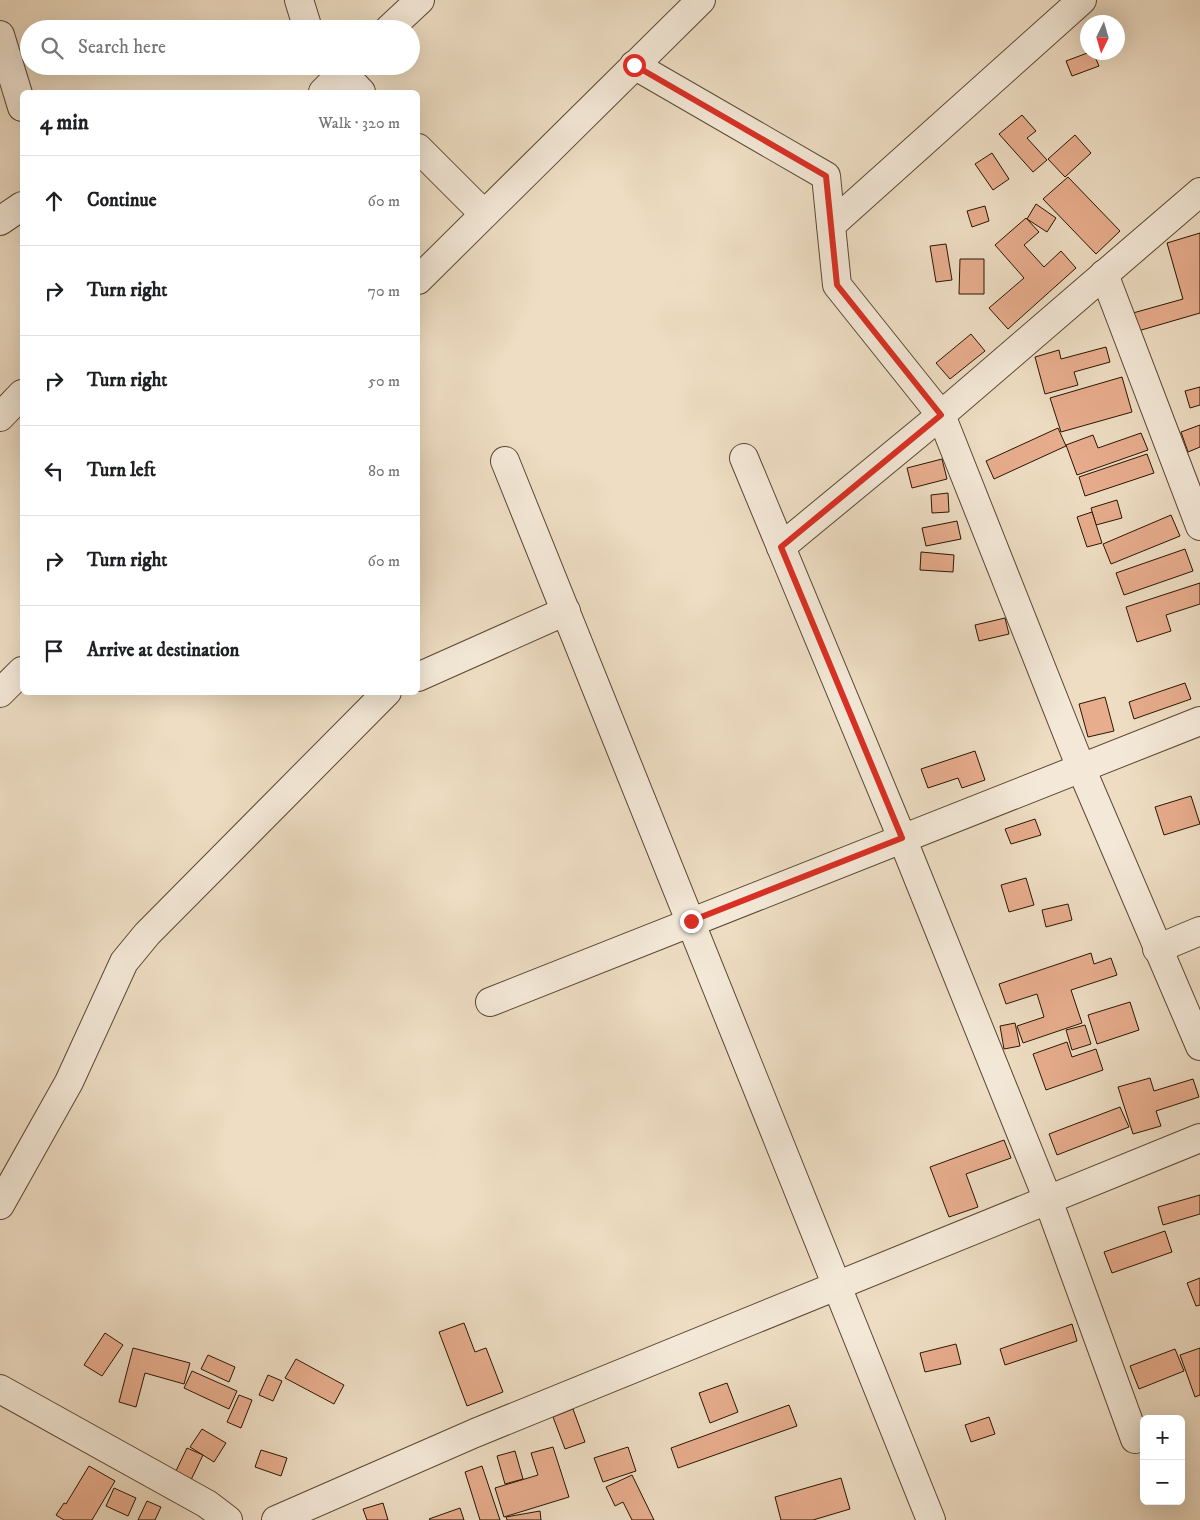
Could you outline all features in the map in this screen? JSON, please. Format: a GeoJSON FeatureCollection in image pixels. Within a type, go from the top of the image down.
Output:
{"type":"FeatureCollection","features":[{"type":"Feature","properties":{"kind":"street"},"geometry":{"type":"LineString","coordinates":[[299,0],[305,20]]}},
{"type":"Feature","properties":{"kind":"street"},"geometry":{"type":"LineString","coordinates":[[399,20],[420,0]]}},
{"type":"Feature","properties":{"kind":"street"},"geometry":{"type":"LineString","coordinates":[[830,225],[1082,0]]}},
{"type":"Feature","properties":{"kind":"street"},"geometry":{"type":"LineString","coordinates":[[420,278],[634,65],[693,3]]}},
{"type":"Feature","properties":{"kind":"street"},"geometry":{"type":"LineString","coordinates":[[0,35],[20,100]]}},
{"type":"Feature","properties":{"kind":"street"},"geometry":{"type":"LineString","coordinates":[[634,65],[826,176],[837,285],[941,415],[1081,768],[1200,1046]]}},
{"type":"Feature","properties":{"kind":"street"},"geometry":{"type":"LineString","coordinates":[[325,90],[337,75]]}},
{"type":"Feature","properties":{"kind":"street"},"geometry":{"type":"LineString","coordinates":[[347,75],[359,90]]}},
{"type":"Feature","properties":{"kind":"street"},"geometry":{"type":"LineString","coordinates":[[420,150],[484,214]]}},
{"type":"Feature","properties":{"kind":"street"},"geometry":{"type":"LineString","coordinates":[[781,547],[941,415],[1200,192]]}},
{"type":"Feature","properties":{"kind":"street"},"geometry":{"type":"LineString","coordinates":[[0,221],[20,207]]}},
{"type":"Feature","properties":{"kind":"street"},"geometry":{"type":"LineString","coordinates":[[1104,274],[1200,526]]}},
{"type":"Feature","properties":{"kind":"street"},"geometry":{"type":"LineString","coordinates":[[0,416],[20,396]]}},
{"type":"Feature","properties":{"kind":"street"},"geometry":{"type":"LineString","coordinates":[[744,458],[902,838],[1048,1200],[1135,1439]]}},
{"type":"Feature","properties":{"kind":"street"},"geometry":{"type":"LineString","coordinates":[[505,461],[931,1520]]}},
{"type":"Feature","properties":{"kind":"street"},"geometry":{"type":"LineString","coordinates":[[420,676],[566,611]]}},
{"type":"Feature","properties":{"kind":"street"},"geometry":{"type":"LineString","coordinates":[[0,1205],[69,1082],[124,962],[147,934],[384,695]]}},
{"type":"Feature","properties":{"kind":"street"},"geometry":{"type":"LineString","coordinates":[[490,1002],[1200,721]]}},
{"type":"Feature","properties":{"kind":"street"},"geometry":{"type":"LineString","coordinates":[[1157,949],[1200,931]]}},
{"type":"Feature","properties":{"kind":"street"},"geometry":{"type":"LineString","coordinates":[[276,1520],[475,1433],[1200,1138]]}},
{"type":"Feature","properties":{"kind":"street"},"geometry":{"type":"LineString","coordinates":[[0,1389],[207,1504],[228,1520]]}},
{"type":"Feature","properties":{"kind":"building"},"geometry":{"type":"Polygon","coordinates":[[[1080,56],[1080,60],[1096,60],[1099,66],[1072,76],[1066,61],[1080,56]]]}},
{"type":"Feature","properties":{"kind":"building"},"geometry":{"type":"Polygon","coordinates":[[[1022,115],[1036,131],[1027,138],[1047,160],[1033,172],[999,134],[1022,115]]]}},
{"type":"Feature","properties":{"kind":"building"},"geometry":{"type":"Polygon","coordinates":[[[1075,135],[1091,153],[1065,177],[1048,159],[1075,135]]]}},
{"type":"Feature","properties":{"kind":"building"},"geometry":{"type":"Polygon","coordinates":[[[992,153],[1009,179],[993,190],[975,164],[992,153]]]}},
{"type":"Feature","properties":{"kind":"building"},"geometry":{"type":"Polygon","coordinates":[[[1068,177],[1120,231],[1096,254],[1043,199],[1068,177]]]}},
{"type":"Feature","properties":{"kind":"building"},"geometry":{"type":"Polygon","coordinates":[[[1036,204],[1056,218],[1047,232],[1027,219],[1036,204]]]}},
{"type":"Feature","properties":{"kind":"building"},"geometry":{"type":"Polygon","coordinates":[[[985,206],[989,221],[972,227],[967,211],[985,206]]]}},
{"type":"Feature","properties":{"kind":"building"},"geometry":{"type":"Polygon","coordinates":[[[1026,218],[1039,232],[1024,245],[1044,267],[1061,251],[1076,268],[1008,329],[989,308],[1024,278],[995,245],[1026,218]]]}},
{"type":"Feature","properties":{"kind":"building"},"geometry":{"type":"Polygon","coordinates":[[[1200,233],[1200,313],[1138,331],[1133,313],[1183,299],[1167,243],[1200,233]]]}},
{"type":"Feature","properties":{"kind":"building"},"geometry":{"type":"Polygon","coordinates":[[[946,244],[952,280],[936,282],[930,246],[946,244]]]}},
{"type":"Feature","properties":{"kind":"building"},"geometry":{"type":"Polygon","coordinates":[[[960,259],[984,259],[984,294],[959,294],[960,259]]]}},
{"type":"Feature","properties":{"kind":"building"},"geometry":{"type":"Polygon","coordinates":[[[971,334],[985,351],[950,379],[936,363],[971,334]]]}},
{"type":"Feature","properties":{"kind":"building"},"geometry":{"type":"Polygon","coordinates":[[[1106,347],[1110,362],[1074,372],[1078,385],[1045,394],[1035,357],[1059,350],[1061,359],[1106,347]]]}},
{"type":"Feature","properties":{"kind":"building"},"geometry":{"type":"Polygon","coordinates":[[[1122,377],[1132,412],[1061,432],[1050,398],[1122,377]]]}},
{"type":"Feature","properties":{"kind":"building"},"geometry":{"type":"Polygon","coordinates":[[[1200,387],[1200,405],[1190,408],[1185,391],[1200,387]]]}},
{"type":"Feature","properties":{"kind":"building"},"geometry":{"type":"Polygon","coordinates":[[[1200,425],[1200,447],[1188,452],[1181,432],[1200,425]]]}},
{"type":"Feature","properties":{"kind":"building"},"geometry":{"type":"Polygon","coordinates":[[[1058,428],[1066,446],[994,479],[986,461],[1058,428]]]}},
{"type":"Feature","properties":{"kind":"building"},"geometry":{"type":"Polygon","coordinates":[[[1141,433],[1148,450],[1077,475],[1066,445],[1093,435],[1098,448],[1141,433]]]}},
{"type":"Feature","properties":{"kind":"building"},"geometry":{"type":"Polygon","coordinates":[[[1147,454],[1154,473],[1085,496],[1079,477],[1147,454]]]}},
{"type":"Feature","properties":{"kind":"building"},"geometry":{"type":"Polygon","coordinates":[[[942,459],[947,479],[912,488],[907,468],[942,459]]]}},
{"type":"Feature","properties":{"kind":"building"},"geometry":{"type":"Polygon","coordinates":[[[948,493],[949,512],[932,513],[931,495],[948,493]]]}},
{"type":"Feature","properties":{"kind":"building"},"geometry":{"type":"Polygon","coordinates":[[[1117,500],[1122,518],[1096,525],[1091,508],[1117,500]]]}},
{"type":"Feature","properties":{"kind":"building"},"geometry":{"type":"Polygon","coordinates":[[[1092,512],[1102,543],[1087,547],[1077,517],[1092,512]]]}},
{"type":"Feature","properties":{"kind":"building"},"geometry":{"type":"Polygon","coordinates":[[[1171,515],[1180,536],[1111,564],[1103,544],[1171,515]]]}},
{"type":"Feature","properties":{"kind":"building"},"geometry":{"type":"Polygon","coordinates":[[[957,521],[961,539],[926,546],[922,528],[957,521]]]}},
{"type":"Feature","properties":{"kind":"building"},"geometry":{"type":"Polygon","coordinates":[[[1185,549],[1193,571],[1124,595],[1116,573],[1185,549]]]}},
{"type":"Feature","properties":{"kind":"building"},"geometry":{"type":"Polygon","coordinates":[[[921,552],[954,555],[953,572],[920,570],[921,552]]]}},
{"type":"Feature","properties":{"kind":"building"},"geometry":{"type":"Polygon","coordinates":[[[1200,583],[1200,604],[1166,615],[1171,631],[1137,642],[1126,607],[1200,583]]]}},
{"type":"Feature","properties":{"kind":"building"},"geometry":{"type":"Polygon","coordinates":[[[1005,618],[1009,634],[979,641],[975,625],[1005,618]]]}},
{"type":"Feature","properties":{"kind":"building"},"geometry":{"type":"Polygon","coordinates":[[[1185,683],[1191,699],[1134,719],[1129,702],[1185,683]]]}},
{"type":"Feature","properties":{"kind":"building"},"geometry":{"type":"Polygon","coordinates":[[[1105,697],[1114,731],[1088,737],[1079,704],[1105,697]]]}},
{"type":"Feature","properties":{"kind":"building"},"geometry":{"type":"Polygon","coordinates":[[[975,751],[985,780],[962,788],[958,778],[928,788],[921,769],[975,751]]]}},
{"type":"Feature","properties":{"kind":"building"},"geometry":{"type":"Polygon","coordinates":[[[1191,796],[1200,824],[1164,835],[1155,807],[1191,796]]]}},
{"type":"Feature","properties":{"kind":"building"},"geometry":{"type":"Polygon","coordinates":[[[1035,819],[1041,835],[1011,844],[1005,829],[1035,819]]]}},
{"type":"Feature","properties":{"kind":"building"},"geometry":{"type":"Polygon","coordinates":[[[1026,878],[1034,905],[1009,912],[1001,885],[1026,878]]]}},
{"type":"Feature","properties":{"kind":"building"},"geometry":{"type":"Polygon","coordinates":[[[1068,904],[1072,920],[1046,927],[1042,910],[1068,904]]]}},
{"type":"Feature","properties":{"kind":"building"},"geometry":{"type":"Polygon","coordinates":[[[1091,953],[1094,964],[1111,958],[1117,975],[1071,990],[1082,1023],[1023,1043],[1017,1026],[1044,1017],[1037,994],[1006,1004],[999,984],[1091,953]]]}},
{"type":"Feature","properties":{"kind":"building"},"geometry":{"type":"Polygon","coordinates":[[[1130,1002],[1139,1030],[1097,1044],[1088,1015],[1130,1002]]]}},
{"type":"Feature","properties":{"kind":"building"},"geometry":{"type":"Polygon","coordinates":[[[1015,1023],[1020,1046],[1004,1049],[1000,1026],[1015,1023]]]}},
{"type":"Feature","properties":{"kind":"building"},"geometry":{"type":"Polygon","coordinates":[[[1085,1025],[1091,1044],[1072,1050],[1066,1030],[1085,1025]]]}},
{"type":"Feature","properties":{"kind":"building"},"geometry":{"type":"Polygon","coordinates":[[[1067,1042],[1072,1057],[1096,1049],[1103,1070],[1046,1090],[1033,1054],[1067,1042]]]}},
{"type":"Feature","properties":{"kind":"building"},"geometry":{"type":"Polygon","coordinates":[[[1150,1078],[1154,1091],[1193,1079],[1199,1097],[1156,1111],[1161,1126],[1133,1134],[1118,1087],[1150,1078]]]}},
{"type":"Feature","properties":{"kind":"building"},"geometry":{"type":"Polygon","coordinates":[[[1120,1107],[1129,1127],[1057,1155],[1049,1134],[1120,1107]]]}},
{"type":"Feature","properties":{"kind":"building"},"geometry":{"type":"Polygon","coordinates":[[[1004,1140],[1011,1158],[966,1174],[978,1207],[949,1217],[930,1167],[1004,1140]]]}},
{"type":"Feature","properties":{"kind":"building"},"geometry":{"type":"Polygon","coordinates":[[[1200,1195],[1200,1214],[1163,1225],[1158,1207],[1200,1195]]]}},
{"type":"Feature","properties":{"kind":"building"},"geometry":{"type":"Polygon","coordinates":[[[1165,1231],[1172,1252],[1112,1273],[1104,1252],[1165,1231]]]}},
{"type":"Feature","properties":{"kind":"building"},"geometry":{"type":"Polygon","coordinates":[[[1200,1278],[1200,1305],[1196,1306],[1187,1283],[1200,1278]]]}},
{"type":"Feature","properties":{"kind":"building"},"geometry":{"type":"Polygon","coordinates":[[[464,1323],[475,1352],[486,1348],[503,1392],[467,1406],[439,1332],[464,1323]]]}},
{"type":"Feature","properties":{"kind":"building"},"geometry":{"type":"Polygon","coordinates":[[[1072,1324],[1077,1341],[1005,1365],[1000,1349],[1072,1324]]]}},
{"type":"Feature","properties":{"kind":"building"},"geometry":{"type":"Polygon","coordinates":[[[105,1333],[123,1345],[102,1376],[84,1365],[105,1333]]]}},
{"type":"Feature","properties":{"kind":"building"},"geometry":{"type":"Polygon","coordinates":[[[956,1344],[961,1364],[925,1372],[920,1353],[956,1344]]]}},
{"type":"Feature","properties":{"kind":"building"},"geometry":{"type":"Polygon","coordinates":[[[133,1348],[190,1363],[184,1384],[145,1373],[136,1407],[119,1402],[133,1348]]]}},
{"type":"Feature","properties":{"kind":"building"},"geometry":{"type":"Polygon","coordinates":[[[1200,1348],[1200,1395],[1195,1397],[1180,1355],[1200,1348]]]}},
{"type":"Feature","properties":{"kind":"building"},"geometry":{"type":"Polygon","coordinates":[[[1175,1349],[1184,1371],[1139,1389],[1130,1366],[1175,1349]]]}},
{"type":"Feature","properties":{"kind":"building"},"geometry":{"type":"Polygon","coordinates":[[[208,1355],[235,1367],[229,1382],[201,1369],[208,1355]]]}},
{"type":"Feature","properties":{"kind":"building"},"geometry":{"type":"Polygon","coordinates":[[[296,1359],[344,1385],[334,1404],[285,1378],[296,1359]]]}},
{"type":"Feature","properties":{"kind":"building"},"geometry":{"type":"Polygon","coordinates":[[[192,1371],[237,1391],[229,1409],[184,1388],[192,1371]]]}},
{"type":"Feature","properties":{"kind":"building"},"geometry":{"type":"Polygon","coordinates":[[[268,1375],[282,1381],[273,1401],[259,1395],[268,1375]]]}},
{"type":"Feature","properties":{"kind":"building"},"geometry":{"type":"Polygon","coordinates":[[[727,1383],[738,1412],[710,1423],[699,1393],[727,1383]]]}},
{"type":"Feature","properties":{"kind":"building"},"geometry":{"type":"Polygon","coordinates":[[[239,1395],[252,1400],[241,1428],[227,1422],[239,1395]]]}},
{"type":"Feature","properties":{"kind":"building"},"geometry":{"type":"Polygon","coordinates":[[[789,1405],[797,1426],[678,1468],[671,1448],[789,1405]]]}},
{"type":"Feature","properties":{"kind":"building"},"geometry":{"type":"Polygon","coordinates":[[[573,1409],[585,1442],[565,1449],[553,1417],[573,1409]]]}},
{"type":"Feature","properties":{"kind":"building"},"geometry":{"type":"Polygon","coordinates":[[[989,1417],[995,1434],[971,1442],[965,1425],[989,1417]]]}},
{"type":"Feature","properties":{"kind":"building"},"geometry":{"type":"Polygon","coordinates":[[[202,1429],[226,1443],[214,1462],[190,1447],[202,1429]]]}},
{"type":"Feature","properties":{"kind":"building"},"geometry":{"type":"Polygon","coordinates":[[[553,1447],[569,1497],[504,1517],[495,1488],[538,1475],[531,1453],[553,1447]]]}},
{"type":"Feature","properties":{"kind":"building"},"geometry":{"type":"Polygon","coordinates":[[[628,1447],[636,1471],[603,1482],[594,1458],[628,1447]]]}},
{"type":"Feature","properties":{"kind":"building"},"geometry":{"type":"Polygon","coordinates":[[[187,1448],[203,1455],[191,1480],[175,1473],[187,1448]]]}},
{"type":"Feature","properties":{"kind":"building"},"geometry":{"type":"Polygon","coordinates":[[[261,1450],[287,1458],[281,1476],[255,1467],[261,1450]]]}},
{"type":"Feature","properties":{"kind":"building"},"geometry":{"type":"Polygon","coordinates":[[[515,1451],[523,1479],[505,1484],[497,1456],[515,1451]]]}},
{"type":"Feature","properties":{"kind":"building"},"geometry":{"type":"Polygon","coordinates":[[[89,1466],[115,1481],[92,1520],[64,1520],[56,1515],[64,1503],[66,1504],[89,1466]]]}},
{"type":"Feature","properties":{"kind":"building"},"geometry":{"type":"Polygon","coordinates":[[[482,1466],[500,1520],[480,1520],[465,1472],[482,1466]]]}},
{"type":"Feature","properties":{"kind":"building"},"geometry":{"type":"Polygon","coordinates":[[[632,1475],[654,1520],[632,1520],[623,1502],[615,1506],[606,1487],[632,1475]]]}},
{"type":"Feature","properties":{"kind":"building"},"geometry":{"type":"Polygon","coordinates":[[[841,1478],[850,1509],[813,1520],[781,1520],[775,1497],[841,1478]]]}},
{"type":"Feature","properties":{"kind":"building"},"geometry":{"type":"Polygon","coordinates":[[[114,1488],[136,1498],[128,1516],[106,1506],[114,1488]]]}},
{"type":"Feature","properties":{"kind":"building"},"geometry":{"type":"Polygon","coordinates":[[[147,1501],[161,1507],[155,1520],[138,1520],[147,1501]]]}},
{"type":"Feature","properties":{"kind":"building"},"geometry":{"type":"Polygon","coordinates":[[[383,1503],[388,1520],[367,1520],[363,1509],[383,1503]]]}},
{"type":"Feature","properties":{"kind":"building"},"geometry":{"type":"Polygon","coordinates":[[[460,1508],[464,1520],[429,1519],[460,1508]]]}},
{"type":"Feature","properties":{"kind":"building"},"geometry":{"type":"Polygon","coordinates":[[[540,1511],[541,1520],[507,1520],[506,1517],[540,1511]]]}},
{"type":"Feature","properties":{"kind":"route"},"geometry":{"type":"LineString","coordinates":[[634,65],[826,176],[837,285],[941,415],[781,547],[902,838],[691,921]]}}]}
